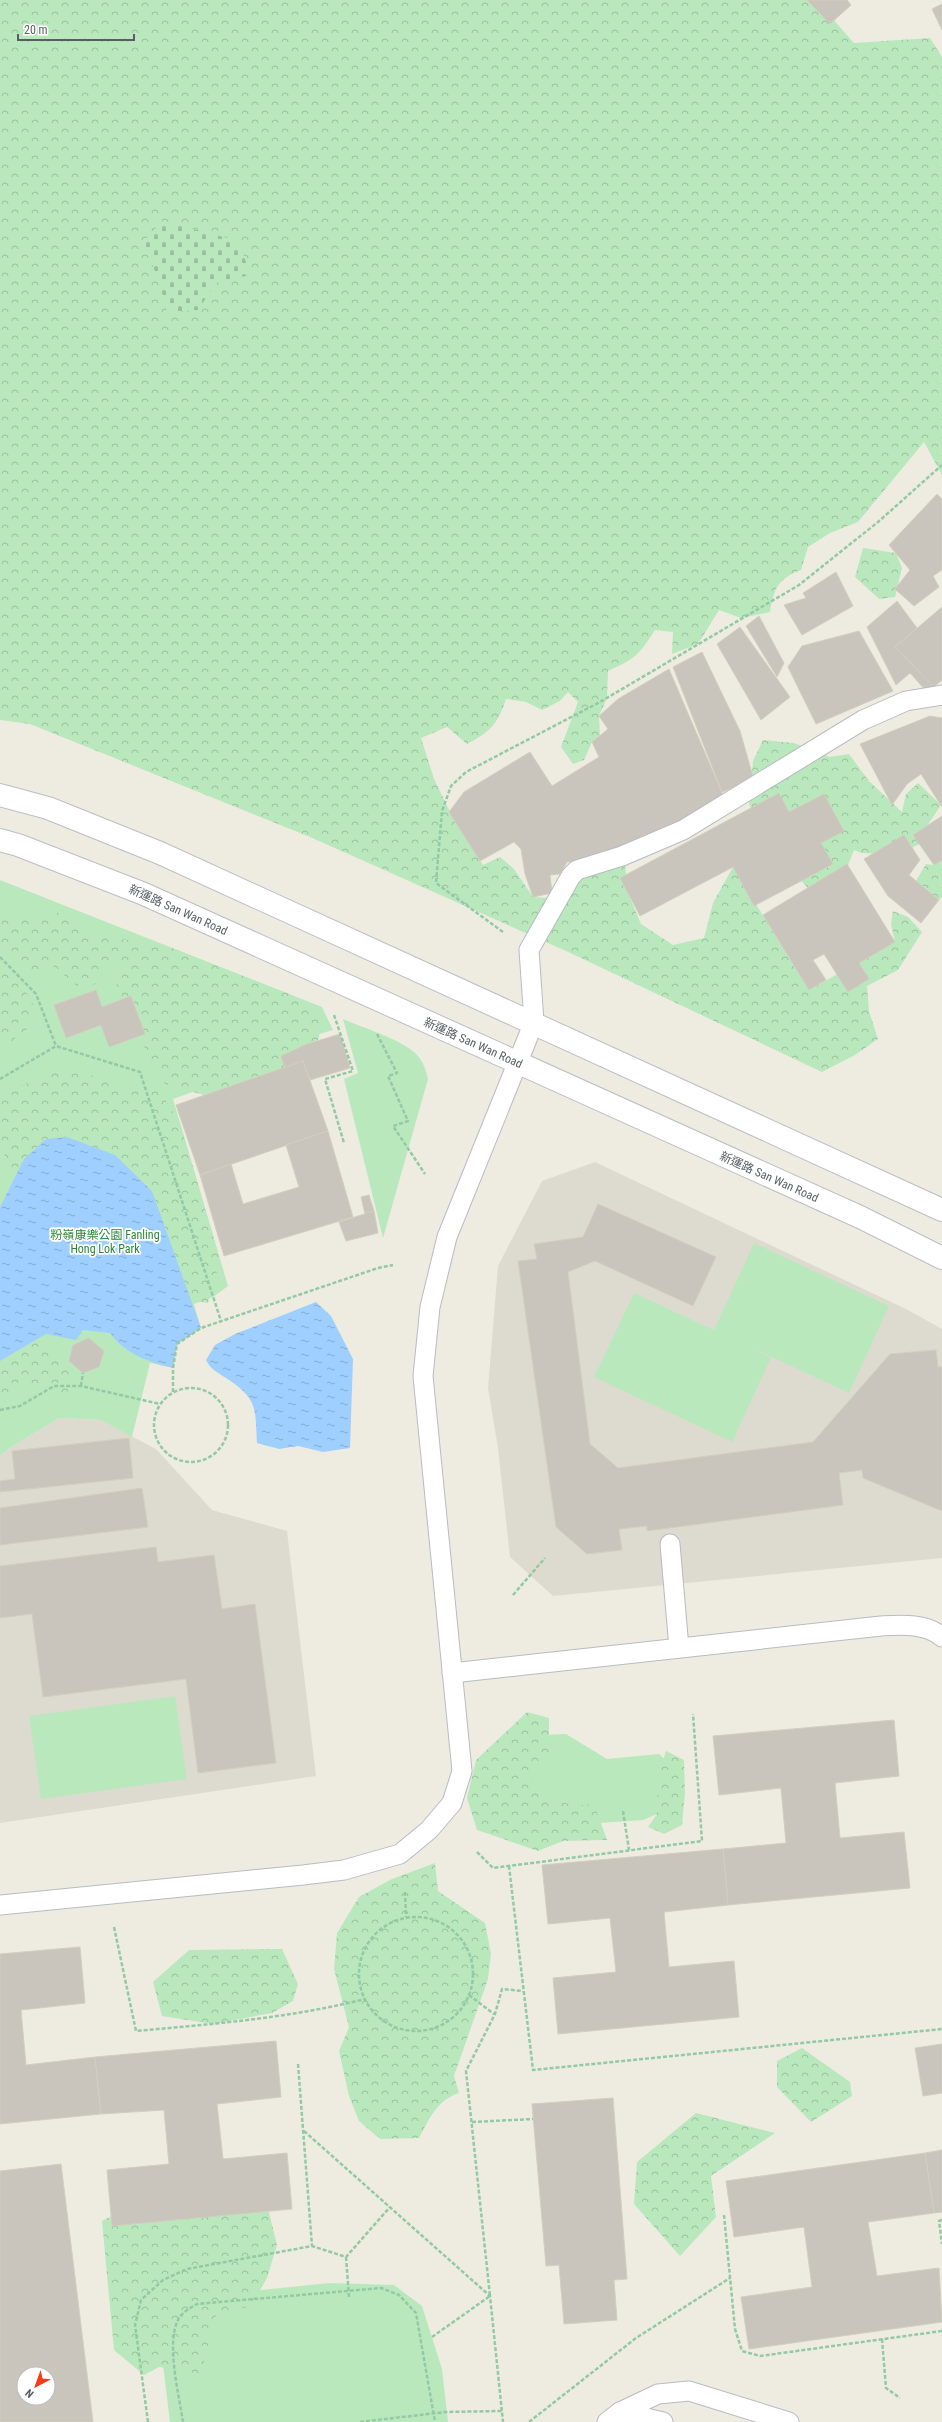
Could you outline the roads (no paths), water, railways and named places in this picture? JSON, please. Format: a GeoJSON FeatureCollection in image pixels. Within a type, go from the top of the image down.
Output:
{"type":"FeatureCollection","features":[{"type":"Feature","properties":{"kind":"street"},"geometry":{"type":"LineString","coordinates":[[0,795],[48,808],[160,853],[534,1022],[942,1210]]}},
{"type":"Feature","properties":{"kind":"street","name":"新運路 San Wan Road"},"geometry":{"type":"LineString","coordinates":[[0,840],[18,844],[144,894],[852,1214],[942,1258]]}},
{"type":"Feature","properties":{"kind":"lane"},"geometry":{"type":"LineString","coordinates":[[0,1905],[344,1870],[400,1854],[429,1830],[452,1803],[462,1771],[423,1376],[430,1307],[447,1237],[516,1063],[534,1022],[529,950],[571,876],[578,870],[622,856],[684,830],[863,720],[906,701],[942,695]]}},
{"type":"Feature","properties":{"kind":"lane"},"geometry":{"type":"LineString","coordinates":[[670,1544],[679,1648]]}},
{"type":"Feature","properties":{"kind":"lane"},"geometry":{"type":"LineString","coordinates":[[452,1673],[905,1625],[935,1631],[942,1637]]}},
{"type":"Feature","properties":{"kind":"lane"},"geometry":{"type":"LineString","coordinates":[[614,2417],[658,2394],[689,2391],[789,2422]]}},
{"type":"Feature","properties":{"kind":"lane"},"geometry":{"type":"LineString","coordinates":[[614,2417],[663,2422]]}},
{"type":"Feature","properties":{"kind":"water"},"geometry":{"type":"Polygon","coordinates":[[[67,1137],[115,1155],[152,1191],[201,1328],[177,1344],[173,1368],[146,1360],[130,1352],[110,1333],[83,1330],[76,1340],[46,1334],[0,1361],[0,1207],[24,1159],[46,1139],[67,1137]]]}},
{"type":"Feature","properties":{"kind":"water"},"geometry":{"type":"Polygon","coordinates":[[[316,1302],[331,1316],[353,1359],[350,1448],[323,1452],[298,1446],[279,1449],[257,1443],[255,1412],[249,1398],[236,1385],[212,1369],[206,1360],[215,1345],[235,1334],[316,1302]]]}},
{"type":"Feature","properties":{"kind":"park label","name":"粉嶺康樂公園 Fanling Hong Lok Park"},"geometry":{"type":"Point","coordinates":[105,1242]}}]}
